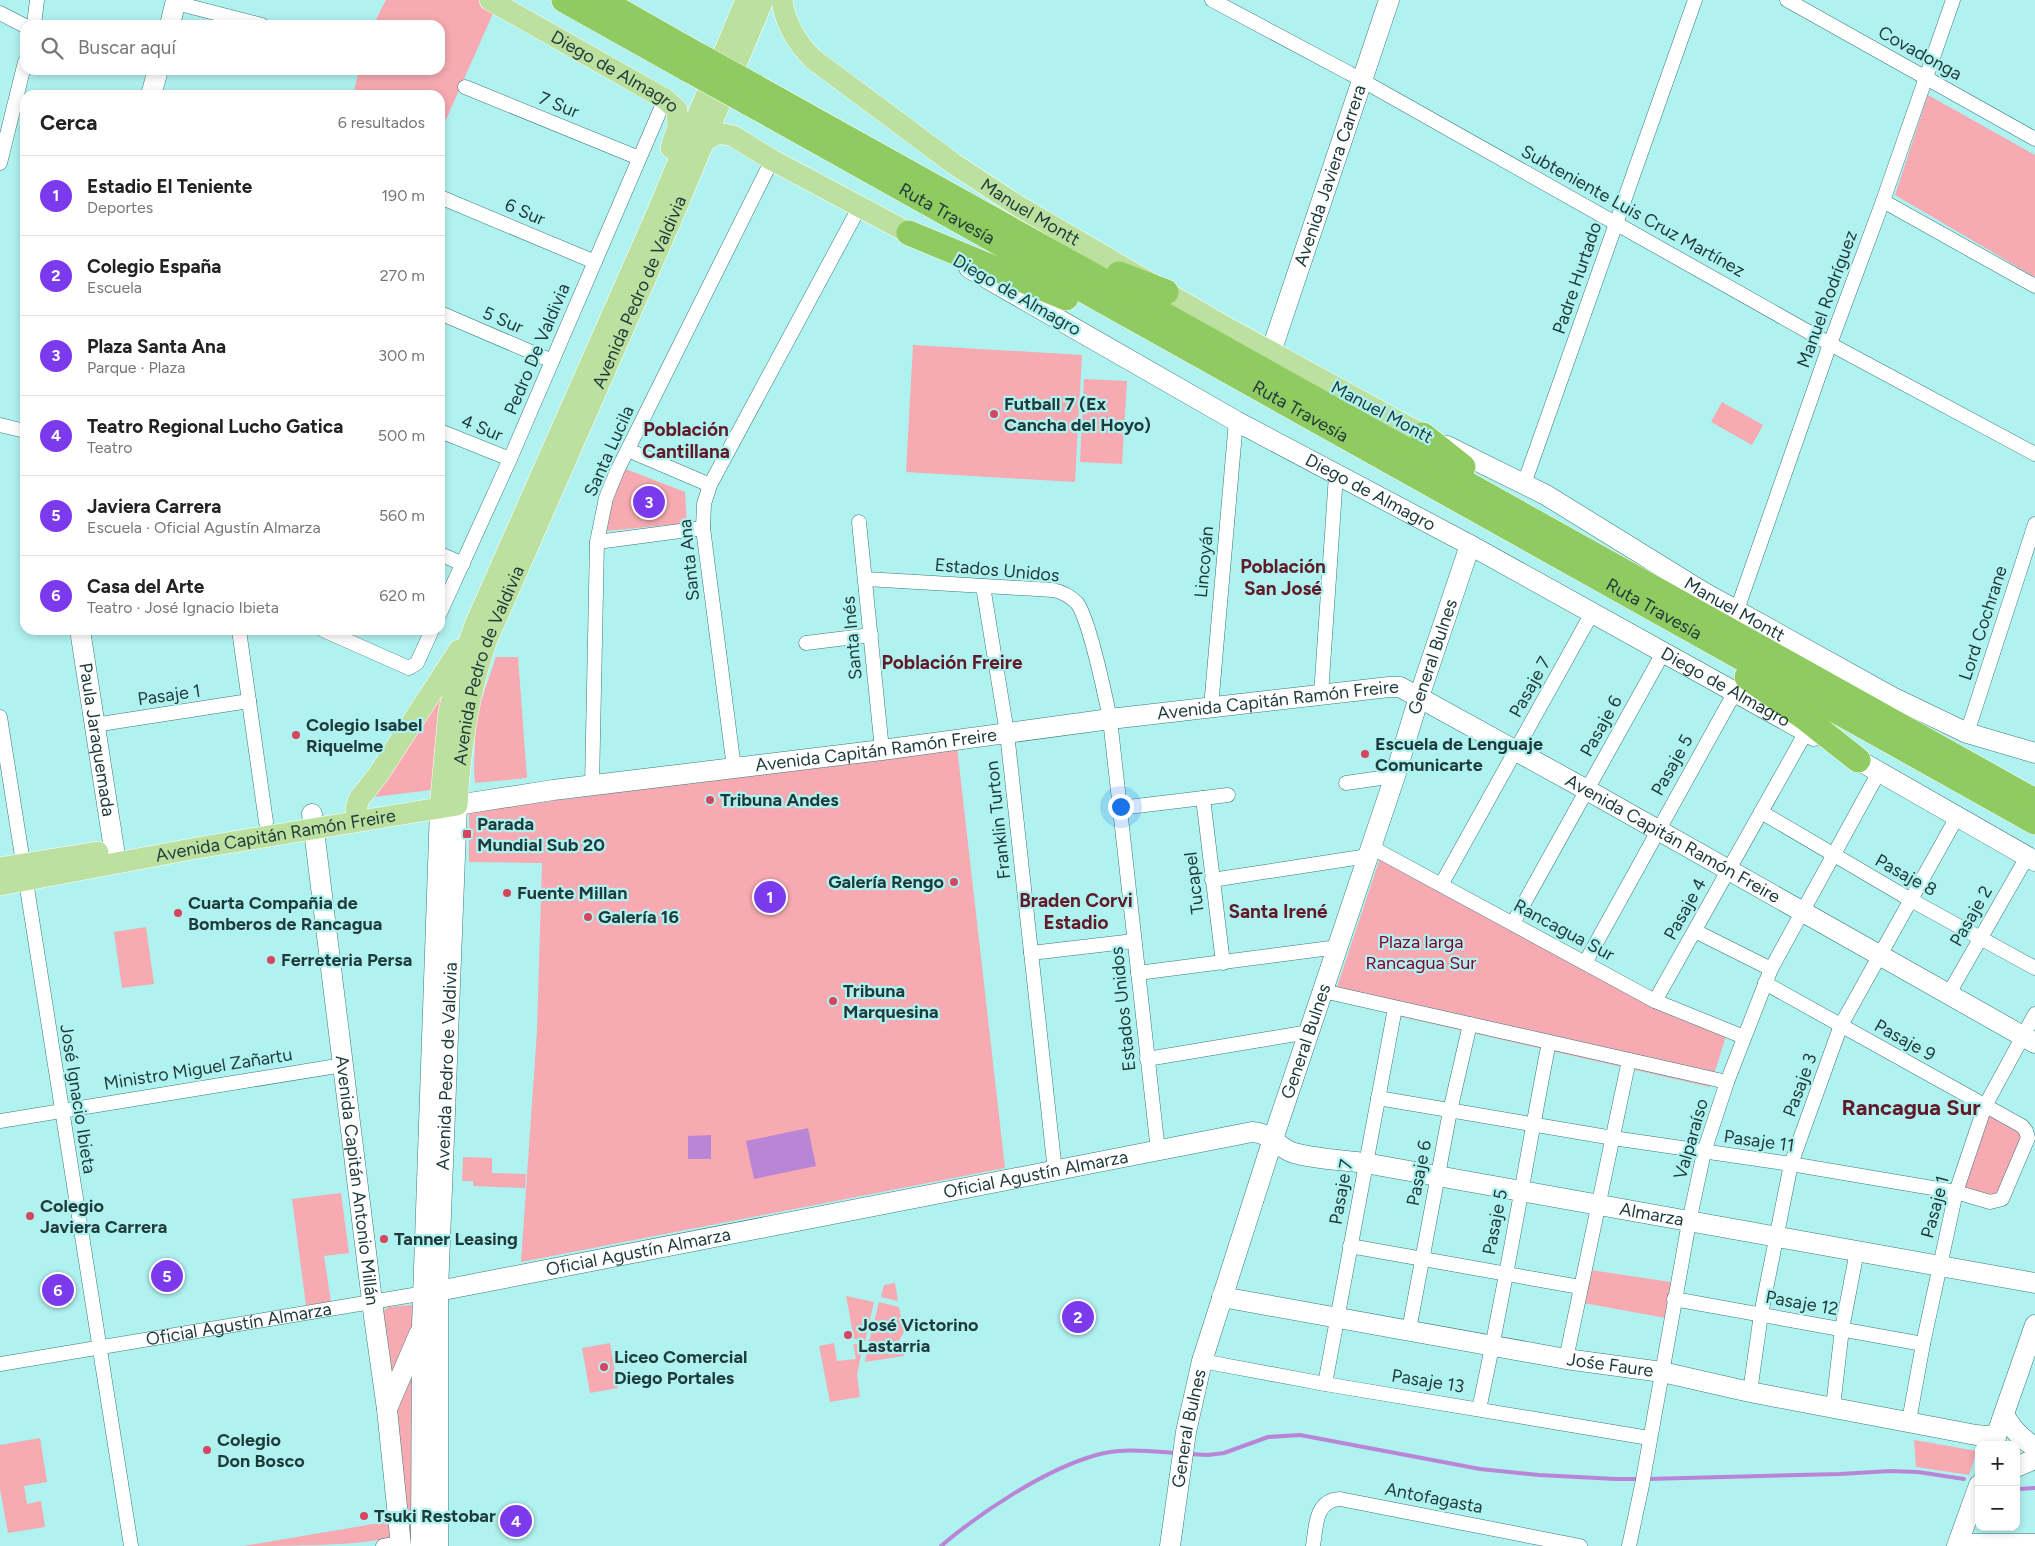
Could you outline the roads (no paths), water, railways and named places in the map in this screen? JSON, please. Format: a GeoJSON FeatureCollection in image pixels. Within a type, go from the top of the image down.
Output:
{"type":"FeatureCollection","features":[{"type":"Feature","properties":{"kind":"highway","name":"Ruta Travesía"},"geometry":{"type":"LineString","coordinates":[[564,0],[693,62],[1161,335],[2035,822]]}},
{"type":"Feature","properties":{"kind":"highway","name":"Ruta Travesía"},"geometry":{"type":"LineString","coordinates":[[601,0],[693,62]]}},
{"type":"Feature","properties":{"kind":"highway","name":"Ruta Travesía"},"geometry":{"type":"LineString","coordinates":[[750,94],[1034,241],[2035,801]]}},
{"type":"Feature","properties":{"kind":"highway"},"geometry":{"type":"LineString","coordinates":[[909,233],[1082,305],[1161,335]]}},
{"type":"Feature","properties":{"kind":"highway"},"geometry":{"type":"LineString","coordinates":[[1034,241],[1166,292]]}},
{"type":"Feature","properties":{"kind":"highway"},"geometry":{"type":"LineString","coordinates":[[1423,435],[1522,514]]}},
{"type":"Feature","properties":{"kind":"highway"},"geometry":{"type":"LineString","coordinates":[[1670,618],[1707,650],[1805,718],[1858,760]]}},
{"type":"Feature","properties":{"kind":"main road","name":"Diego de Almagro"},"geometry":{"type":"LineString","coordinates":[[490,0],[665,99],[677,110],[677,134],[641,219],[623,290]]}},
{"type":"Feature","properties":{"kind":"main road"},"geometry":{"type":"LineString","coordinates":[[721,80],[746,0]]}},
{"type":"Feature","properties":{"kind":"main road"},"geometry":{"type":"LineString","coordinates":[[721,80],[763,0]]}},
{"type":"Feature","properties":{"kind":"main road","name":"Manuel Montt"},"geometry":{"type":"LineString","coordinates":[[782,0],[784,14],[794,37],[813,59],[981,182],[1015,204],[1271,352],[1423,435],[1524,484],[1581,515],[1665,569],[1892,697],[1967,733],[2035,753]]}},
{"type":"Feature","properties":{"kind":"main road","name":"Avenida Javiera Carrera"},"geometry":{"type":"LineString","coordinates":[[1271,352],[1389,0]]}},
{"type":"Feature","properties":{"kind":"main road"},"geometry":{"type":"LineString","coordinates":[[171,20],[176,2]]}},
{"type":"Feature","properties":{"kind":"main road"},"geometry":{"type":"LineString","coordinates":[[152,90],[155,75]]}},
{"type":"Feature","properties":{"kind":"main road","name":"Avenida Pedro de Valdivia"},"geometry":{"type":"LineString","coordinates":[[449,800],[468,709],[486,642],[705,140],[721,80]]}},
{"type":"Feature","properties":{"kind":"main road","name":"Avenida Pedro de Valdivia"},"geometry":{"type":"LineString","coordinates":[[431,1292],[449,800],[449,711],[461,664],[475,624],[623,290],[721,80]]}},
{"type":"Feature","properties":{"kind":"main road","name":"Diego de Almagro"},"geometry":{"type":"LineString","coordinates":[[705,140],[715,134],[728,134],[772,160],[909,233],[1236,421],[1470,545],[1858,760],[2031,859]]}},
{"type":"Feature","properties":{"kind":"main road","name":"General Bulnes"},"geometry":{"type":"LineString","coordinates":[[1170,1546],[1183,1453],[1192,1401],[1202,1361],[1273,1138],[1395,776],[1419,697],[1470,545]]}},
{"type":"Feature","properties":{"kind":"main road","name":"Avenida Pedro de Valdivia"},"geometry":{"type":"LineString","coordinates":[[357,814],[359,799],[378,775],[475,624]]}},
{"type":"Feature","properties":{"kind":"main road","name":"Paula Jaraquemada"},"geometry":{"type":"LineString","coordinates":[[81,635],[114,849]]}},
{"type":"Feature","properties":{"kind":"main road","name":"Avenida Capitán Ramón Freire"},"geometry":{"type":"LineString","coordinates":[[0,868],[24,872],[313,821],[449,800],[592,786],[1110,719],[1394,686],[1406,689],[2029,1040]]}},
{"type":"Feature","properties":{"kind":"main road","name":"Avenida Capitán Ramón Freire"},"geometry":{"type":"LineString","coordinates":[[0,885],[24,872],[114,849],[168,846],[266,822],[313,821]]}},
{"type":"Feature","properties":{"kind":"main road","name":"Avenida Capitán Antonio Millán"},"geometry":{"type":"LineString","coordinates":[[313,821],[372,1302],[387,1409],[395,1545]]}},
{"type":"Feature","properties":{"kind":"main road","name":"Oficial Agustín Almarza"},"geometry":{"type":"LineString","coordinates":[[431,1292],[1252,1132],[1260,1132],[1273,1138]]}},
{"type":"Feature","properties":{"kind":"main road","name":"Almarza"},"geometry":{"type":"LineString","coordinates":[[1273,1138],[1293,1153],[1365,1163],[2035,1283]]}},
{"type":"Feature","properties":{"kind":"main road"},"geometry":{"type":"LineString","coordinates":[[387,1409],[422,1326],[431,1292]]}},
{"type":"Feature","properties":{"kind":"main road"},"geometry":{"type":"LineString","coordinates":[[431,1292],[438,1546]]}},
{"type":"Feature","properties":{"kind":"main road","name":"Jośe Faure"},"geometry":{"type":"LineString","coordinates":[[1222,1297],[1566,1359],[1662,1372],[1750,1392],[1909,1421],[1976,1435],[1995,1441]]}},
{"type":"Feature","properties":{"kind":"main road"},"geometry":{"type":"LineString","coordinates":[[1995,1441],[2035,1325]]}},
{"type":"Feature","properties":{"kind":"main road"},"geometry":{"type":"LineString","coordinates":[[421,1546],[422,1326]]}},
{"type":"Feature","properties":{"kind":"main road"},"geometry":{"type":"LineString","coordinates":[[2004,1415],[2011,1428],[2035,1447]]}},
{"type":"Feature","properties":{"kind":"main road"},"geometry":{"type":"LineString","coordinates":[[2020,1465],[2035,1458]]}},
{"type":"Feature","properties":{"kind":"main road"},"geometry":{"type":"LineString","coordinates":[[1958,1544],[1975,1496]]}},
{"type":"Feature","properties":{"kind":"street"},"geometry":{"type":"LineString","coordinates":[[35,20],[37,0]]}},
{"type":"Feature","properties":{"kind":"street","name":"Subteniente Luis Cruz Martínez"},"geometry":{"type":"LineString","coordinates":[[1212,0],[1361,80],[1830,344],[2035,454]]}},
{"type":"Feature","properties":{"kind":"street","name":"Padre Hurtado"},"geometry":{"type":"LineString","coordinates":[[1524,484],[1695,0]]}},
{"type":"Feature","properties":{"kind":"street","name":"Covadonga"},"geometry":{"type":"LineString","coordinates":[[1787,0],[2035,139]]}},
{"type":"Feature","properties":{"kind":"street","name":"Manuel Rodríguez"},"geometry":{"type":"LineString","coordinates":[[1737,610],[1953,0]]}},
{"type":"Feature","properties":{"kind":"street"},"geometry":{"type":"LineString","coordinates":[[176,2],[243,20]]}},
{"type":"Feature","properties":{"kind":"street"},"geometry":{"type":"LineString","coordinates":[[0,13],[20,23]]}},
{"type":"Feature","properties":{"kind":"street"},"geometry":{"type":"LineString","coordinates":[[0,163],[5,123],[21,75]]}},
{"type":"Feature","properties":{"kind":"street","name":"7 Sur"},"geometry":{"type":"LineString","coordinates":[[465,86],[639,158]]}},
{"type":"Feature","properties":{"kind":"street","name":"Pedro De Valdivia"},"geometry":{"type":"LineString","coordinates":[[445,602],[510,459],[665,99]]}},
{"type":"Feature","properties":{"kind":"street","name":"Santa Lucila"},"geometry":{"type":"LineString","coordinates":[[592,786],[597,542],[606,498],[772,160]]}},
{"type":"Feature","properties":{"kind":"street","name":"6 Sur"},"geometry":{"type":"LineString","coordinates":[[445,199],[595,262]]}},
{"type":"Feature","properties":{"kind":"street"},"geometry":{"type":"LineString","coordinates":[[1883,200],[2035,286]]}},
{"type":"Feature","properties":{"kind":"street","name":"Santa Ana"},"geometry":{"type":"LineString","coordinates":[[734,768],[703,528],[704,504],[710,485],[860,206]]}},
{"type":"Feature","properties":{"kind":"street","name":"5 Sur"},"geometry":{"type":"LineString","coordinates":[[445,316],[552,361]]}},
{"type":"Feature","properties":{"kind":"street","name":"Lincoyán"},"geometry":{"type":"LineString","coordinates":[[1211,707],[1236,421]]}},
{"type":"Feature","properties":{"kind":"street"},"geometry":{"type":"LineString","coordinates":[[0,425],[20,430]]}},
{"type":"Feature","properties":{"kind":"street","name":"4 Sur"},"geometry":{"type":"LineString","coordinates":[[445,433],[510,459]]}},
{"type":"Feature","properties":{"kind":"street"},"geometry":{"type":"LineString","coordinates":[[628,450],[710,485]]}},
{"type":"Feature","properties":{"kind":"street"},"geometry":{"type":"LineString","coordinates":[[1321,695],[1336,475]]}},
{"type":"Feature","properties":{"kind":"street","name":"Santa Inés"},"geometry":{"type":"LineString","coordinates":[[859,522],[882,750]]}},
{"type":"Feature","properties":{"kind":"street","name":"Lord Cochrane"},"geometry":{"type":"LineString","coordinates":[[1967,733],[2035,524]]}},
{"type":"Feature","properties":{"kind":"street"},"geometry":{"type":"LineString","coordinates":[[597,542],[703,528]]}},
{"type":"Feature","properties":{"kind":"street"},"geometry":{"type":"LineString","coordinates":[[445,556],[463,564]]}},
{"type":"Feature","properties":{"kind":"street","name":"Estados Unidos"},"geometry":{"type":"LineString","coordinates":[[866,579],[1046,589],[1060,592],[1072,598],[1077,604],[1085,621],[1110,719],[1158,1151]]}},
{"type":"Feature","properties":{"kind":"street","name":"Franklin Turton"},"geometry":{"type":"LineString","coordinates":[[983,586],[1007,733],[1055,1171]]}},
{"type":"Feature","properties":{"kind":"street","name":"Pasaje 7"},"geometry":{"type":"LineString","coordinates":[[1441,885],[1592,613]]}},
{"type":"Feature","properties":{"kind":"street"},"geometry":{"type":"LineString","coordinates":[[240,635],[266,822]]}},
{"type":"Feature","properties":{"kind":"street"},"geometry":{"type":"LineString","coordinates":[[334,635],[412,668],[417,663],[430,635]]}},
{"type":"Feature","properties":{"kind":"street"},"geometry":{"type":"LineString","coordinates":[[806,643],[871,635]]}},
{"type":"Feature","properties":{"kind":"street","name":"Pasaje 6"},"geometry":{"type":"LineString","coordinates":[[1512,924],[1664,653]]}},
{"type":"Feature","properties":{"kind":"street","name":"Pasaje 5"},"geometry":{"type":"LineString","coordinates":[[1585,963],[1735,692]]}},
{"type":"Feature","properties":{"kind":"street","name":"Pasaje 1"},"geometry":{"type":"LineString","coordinates":[[94,725],[249,701]]}},
{"type":"Feature","properties":{"kind":"street","name":"José Ignacio Ibieta"},"geometry":{"type":"LineString","coordinates":[[0,718],[98,1348],[131,1546]]}},
{"type":"Feature","properties":{"kind":"street","name":"Pasaje 4"},"geometry":{"type":"LineString","coordinates":[[1655,1001],[1806,732]]}},
{"type":"Feature","properties":{"kind":"street","name":"Valparaíso"},"geometry":{"type":"LineString","coordinates":[[1629,1546],[1642,1486],[1674,1299],[1704,1152],[1727,1082],[1765,983],[1879,772]]}},
{"type":"Feature","properties":{"kind":"street"},"geometry":{"type":"LineString","coordinates":[[1346,783],[1395,776]]}},
{"type":"Feature","properties":{"kind":"street"},"geometry":{"type":"LineString","coordinates":[[1120,808],[1228,795]]}},
{"type":"Feature","properties":{"kind":"street","name":"Tucapel"},"geometry":{"type":"LineString","coordinates":[[1203,798],[1222,963]]}},
{"type":"Feature","properties":{"kind":"street","name":"Pasaje 8"},"geometry":{"type":"LineString","coordinates":[[1761,812],[1911,900],[2035,968]]}},
{"type":"Feature","properties":{"kind":"street","name":"Pasaje 3"},"geometry":{"type":"LineString","coordinates":[[1750,1392],[1761,1314],[1778,1237],[1791,1164],[1841,1025],[1957,817]]}},
{"type":"Feature","properties":{"kind":"street"},"geometry":{"type":"LineString","coordinates":[[1212,880],[1369,851]]}},
{"type":"Feature","properties":{"kind":"street","name":"Rancagua Sur"},"geometry":{"type":"LineString","coordinates":[[1369,851],[1441,885],[1655,1001],[1744,1037]]}},
{"type":"Feature","properties":{"kind":"street","name":"Pasaje 2"},"geometry":{"type":"LineString","coordinates":[[1948,995],[1980,938],[2031,859]]}},
{"type":"Feature","properties":{"kind":"street"},"geometry":{"type":"LineString","coordinates":[[1695,931],[1771,970]]}},
{"type":"Feature","properties":{"kind":"street"},"geometry":{"type":"LineString","coordinates":[[1031,953],[1134,941]]}},
{"type":"Feature","properties":{"kind":"street"},"geometry":{"type":"LineString","coordinates":[[1138,972],[1338,947]]}},
{"type":"Feature","properties":{"kind":"street","name":"Pasaje 9"},"geometry":{"type":"LineString","coordinates":[[1765,983],[2022,1126],[2026,1131]]}},
{"type":"Feature","properties":{"kind":"street"},"geometry":{"type":"LineString","coordinates":[[1323,992],[1727,1082]]}},
{"type":"Feature","properties":{"kind":"street","name":"Pasaje 7"},"geometry":{"type":"LineString","coordinates":[[1325,1384],[1395,1008]]}},
{"type":"Feature","properties":{"kind":"street","name":"Pasaje 1"},"geometry":{"type":"LineString","coordinates":[[1909,1421],[1939,1266],[1956,1192],[1985,1106],[2029,1040],[2035,1014]]}},
{"type":"Feature","properties":{"kind":"street","name":"Pasaje 6"},"geometry":{"type":"LineString","coordinates":[[1409,1330],[1450,1111],[1470,1024]]}},
{"type":"Feature","properties":{"kind":"street"},"geometry":{"type":"LineString","coordinates":[[1147,1059],[1309,1032]]}},
{"type":"Feature","properties":{"kind":"street","name":"Pasaje 5"},"geometry":{"type":"LineString","coordinates":[[1479,1409],[1493,1345],[1549,1042]]}},
{"type":"Feature","properties":{"kind":"street"},"geometry":{"type":"LineString","coordinates":[[1566,1359],[1629,1060]]}},
{"type":"Feature","properties":{"kind":"street","name":"Ministro Miguel Zañartu"},"geometry":{"type":"LineString","coordinates":[[0,1121],[343,1065]]}},
{"type":"Feature","properties":{"kind":"street","name":"Pasaje 11"},"geometry":{"type":"LineString","coordinates":[[1378,1098],[1613,1138],[1791,1164],[1956,1192],[1990,1202],[2002,1199],[2028,1138],[2026,1131]]}},
{"type":"Feature","properties":{"kind":"street"},"geometry":{"type":"LineString","coordinates":[[1350,1246],[1580,1287]]}},
{"type":"Feature","properties":{"kind":"street"},"geometry":{"type":"LineString","coordinates":[[1832,1407],[1842,1329],[1857,1251]]}},
{"type":"Feature","properties":{"kind":"street","name":"Oficial Agustín Almarza"},"geometry":{"type":"LineString","coordinates":[[0,1364],[431,1292]]}},
{"type":"Feature","properties":{"kind":"street","name":"Pasaje 12"},"geometry":{"type":"LineString","coordinates":[[1674,1299],[1923,1344]]}},
{"type":"Feature","properties":{"kind":"street","name":"Pasaje 13"},"geometry":{"type":"LineString","coordinates":[[1202,1361],[1325,1384],[1649,1438]]}},
{"type":"Feature","properties":{"kind":"street"},"geometry":{"type":"LineString","coordinates":[[2020,1458],[2035,1458]]}},
{"type":"Feature","properties":{"kind":"street","name":"Antofagasta"},"geometry":{"type":"LineString","coordinates":[[1313,1546],[1320,1510],[1327,1502],[1340,1499],[1580,1546]]}},
{"type":"Feature","properties":{"kind":"street"},"geometry":{"type":"LineString","coordinates":[[1958,1544],[2035,1541]]}},
{"type":"Feature","properties":{"kind":"waterway"},"geometry":{"type":"LineString","coordinates":[[1189,1454],[1208,1455],[1224,1453],[1268,1437],[1300,1435],[1480,1469],[1539,1475],[1640,1479]]}},
{"type":"Feature","properties":{"kind":"waterway"},"geometry":{"type":"LineString","coordinates":[[941,1546],[1013,1494],[1033,1482],[1074,1463],[1114,1451],[1135,1450],[1177,1453]]}},
{"type":"Feature","properties":{"kind":"waterway"},"geometry":{"type":"LineString","coordinates":[[1647,1479],[1890,1471],[1918,1472],[1964,1479]]}},
{"type":"Feature","properties":{"kind":"waterway"},"geometry":{"type":"LineString","coordinates":[[2020,1489],[2035,1488]]}},
{"type":"Feature","properties":{"kind":"place","name":"Futball 7 (Ex Cancha del Hoyo)"},"geometry":{"type":"Point","coordinates":[994,414]}},
{"type":"Feature","properties":{"kind":"place","name":"Plaza Santa Ana"},"geometry":{"type":"Point","coordinates":[649,502]}},
{"type":"Feature","properties":{"kind":"place","name":"Colegio Isabel Riquelme"},"geometry":{"type":"Point","coordinates":[296,735]}},
{"type":"Feature","properties":{"kind":"place","name":"Escuela de Lenguaje Comunicarte"},"geometry":{"type":"Point","coordinates":[1365,754]}},
{"type":"Feature","properties":{"kind":"place","name":"Tribuna Andes"},"geometry":{"type":"Point","coordinates":[710,800]}},
{"type":"Feature","properties":{"kind":"place","name":"Parada Mundial Sub 20"},"geometry":{"type":"Point","coordinates":[467,834]}},
{"type":"Feature","properties":{"kind":"place","name":"Galería Rengo"},"geometry":{"type":"Point","coordinates":[954,882]}},
{"type":"Feature","properties":{"kind":"place","name":"Fuente Millan"},"geometry":{"type":"Point","coordinates":[507,893]}},
{"type":"Feature","properties":{"kind":"place","name":"Estadio El Teniente"},"geometry":{"type":"Point","coordinates":[770,897]}},
{"type":"Feature","properties":{"kind":"place","name":"Cuarta Compañia de Bomberos de Rancagua"},"geometry":{"type":"Point","coordinates":[178,913]}},
{"type":"Feature","properties":{"kind":"place","name":"Galería 16"},"geometry":{"type":"Point","coordinates":[588,917]}},
{"type":"Feature","properties":{"kind":"place","name":"Ferreteria Persa"},"geometry":{"type":"Point","coordinates":[271,960]}},
{"type":"Feature","properties":{"kind":"place","name":"Tribuna Marquesina"},"geometry":{"type":"Point","coordinates":[833,1001]}},
{"type":"Feature","properties":{"kind":"place","name":"Colegio Javiera Carrera"},"geometry":{"type":"Point","coordinates":[30,1216]}},
{"type":"Feature","properties":{"kind":"place","name":"Tanner Leasing"},"geometry":{"type":"Point","coordinates":[384,1239]}},
{"type":"Feature","properties":{"kind":"place","name":"Javiera Carrera"},"geometry":{"type":"Point","coordinates":[167,1276]}},
{"type":"Feature","properties":{"kind":"place","name":"Casa del Arte"},"geometry":{"type":"Point","coordinates":[58,1290]}},
{"type":"Feature","properties":{"kind":"place","name":"Colegio España"},"geometry":{"type":"Point","coordinates":[1078,1317]}},
{"type":"Feature","properties":{"kind":"place","name":"José Victorino Lastarria"},"geometry":{"type":"Point","coordinates":[848,1335]}},
{"type":"Feature","properties":{"kind":"place","name":"Liceo Comercial Diego Portales"},"geometry":{"type":"Point","coordinates":[604,1367]}},
{"type":"Feature","properties":{"kind":"place","name":"Colegio Don Bosco"},"geometry":{"type":"Point","coordinates":[207,1450]}},
{"type":"Feature","properties":{"kind":"place","name":"Tsuki Restobar"},"geometry":{"type":"Point","coordinates":[364,1516]}},
{"type":"Feature","properties":{"kind":"place","name":"Teatro Regional Lucho Gatica"},"geometry":{"type":"Point","coordinates":[516,1521]}},
{"type":"Feature","properties":{"kind":"district","name":"Población Cantillana"},"geometry":{"type":"Point","coordinates":[686,440]}},
{"type":"Feature","properties":{"kind":"district","name":"Población San José"},"geometry":{"type":"Point","coordinates":[1283,577]}},
{"type":"Feature","properties":{"kind":"district","name":"Población Freire"},"geometry":{"type":"Point","coordinates":[952,662]}},
{"type":"Feature","properties":{"kind":"district","name":"Braden Corvi Estadio"},"geometry":{"type":"Point","coordinates":[1076,911]}},
{"type":"Feature","properties":{"kind":"district","name":"Santa Irené"},"geometry":{"type":"Point","coordinates":[1278,911]}},
{"type":"Feature","properties":{"kind":"district","name":"Rancagua Sur"},"geometry":{"type":"Point","coordinates":[1911,1107]}},
{"type":"Feature","properties":{"kind":"park label","name":"Plaza larga Rancagua Sur"},"geometry":{"type":"Point","coordinates":[1421,952]}}]}
